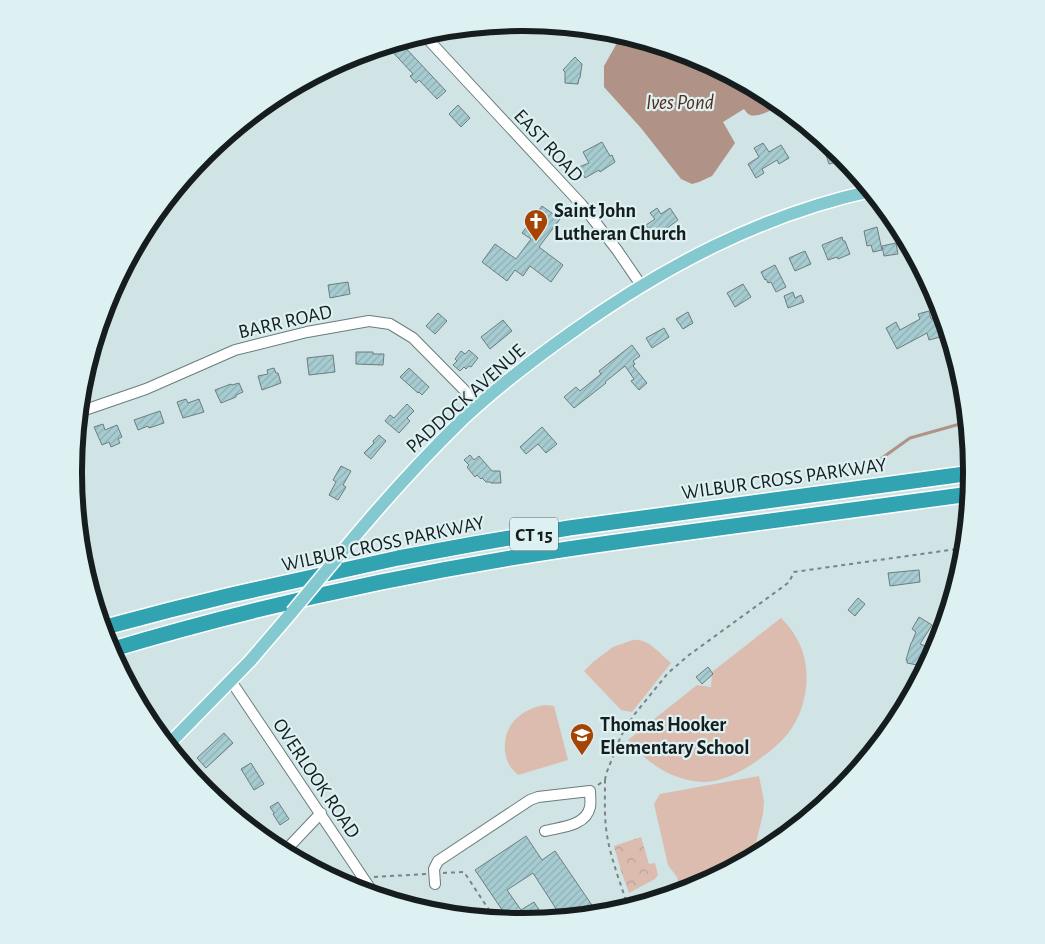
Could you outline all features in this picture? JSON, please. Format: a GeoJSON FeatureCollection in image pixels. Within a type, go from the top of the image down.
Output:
{"type":"FeatureCollection","features":[{"type":"Feature","properties":{"kind":"highway","name":"WILBUR CROSS PARKWAY"},"geometry":{"type":"LineString","coordinates":[[109,626],[231,595],[391,559],[465,545],[570,528],[963,474]]}},
{"type":"Feature","properties":{"kind":"highway","name":"WILBUR CROSS PARKWAY"},"geometry":{"type":"LineString","coordinates":[[118,648],[318,596],[501,560],[575,548],[962,495]]}},
{"type":"Feature","properties":{"kind":"main road","name":"PADDOCK AVENUE"},"geometry":{"type":"LineString","coordinates":[[173,740],[262,648],[371,516],[403,481],[479,405],[518,372],[606,308],[641,285],[690,258],[754,229],[822,204],[863,193]]}},
{"type":"Feature","properties":{"kind":"street","name":"EAST ROAD"},"geometry":{"type":"LineString","coordinates":[[431,41],[582,205],[641,285]]}},
{"type":"Feature","properties":{"kind":"street","name":"BARR ROAD"},"geometry":{"type":"LineString","coordinates":[[87,409],[146,389],[235,350],[307,332],[368,321],[390,324],[413,338],[479,405]]}},
{"type":"Feature","properties":{"kind":"street","name":"OVERLOOK ROAD"},"geometry":{"type":"LineString","coordinates":[[231,680],[367,884]]}},
{"type":"Feature","properties":{"kind":"street"},"geometry":{"type":"LineString","coordinates":[[435,884],[434,868],[438,861],[530,800],[538,797],[590,791],[590,806],[584,819],[545,831]]}},
{"type":"Feature","properties":{"kind":"street"},"geometry":{"type":"LineString","coordinates":[[290,846],[321,813]]}},
{"type":"Feature","properties":{"kind":"path"},"geometry":{"type":"LineString","coordinates":[[626,900],[607,838],[605,818],[606,774],[622,736],[634,715],[668,673],[696,649],[789,582],[794,572],[956,549]]}},
{"type":"Feature","properties":{"kind":"path"},"geometry":{"type":"LineString","coordinates":[[590,791],[605,780]]}},
{"type":"Feature","properties":{"kind":"green space"},"geometry":{"type":"Polygon","coordinates":[[[781,618],[794,633],[802,650],[807,674],[806,687],[801,711],[795,722],[786,736],[770,751],[732,776],[717,781],[702,782],[680,778],[660,769],[643,756],[628,740],[697,685],[711,687],[712,672],[781,618]]]}},
{"type":"Feature","properties":{"kind":"green space"},"geometry":{"type":"Polygon","coordinates":[[[633,640],[644,641],[649,644],[671,663],[632,712],[621,710],[584,671],[613,647],[633,640]]]}},
{"type":"Feature","properties":{"kind":"green space"},"geometry":{"type":"Polygon","coordinates":[[[544,705],[554,706],[568,760],[518,775],[507,759],[505,742],[507,734],[510,726],[521,715],[535,707],[544,705]]]}},
{"type":"Feature","properties":{"kind":"green space"},"geometry":{"type":"Polygon","coordinates":[[[759,776],[764,801],[755,846],[717,867],[679,884],[677,877],[668,865],[654,804],[660,794],[759,776]]]}},
{"type":"Feature","properties":{"kind":"green space"},"geometry":{"type":"Polygon","coordinates":[[[641,837],[649,864],[655,863],[658,875],[655,879],[629,893],[614,846],[641,837]]]}},
{"type":"Feature","properties":{"kind":"water","name":"Ives Pond"},"geometry":{"type":"Polygon","coordinates":[[[617,43],[637,46],[691,65],[743,90],[772,109],[753,116],[749,115],[744,109],[723,122],[735,143],[712,176],[692,184],[681,179],[641,128],[604,87],[604,66],[617,43]]]}},
{"type":"Feature","properties":{"kind":"building"},"geometry":{"type":"Polygon","coordinates":[[[405,47],[446,91],[437,99],[419,80],[416,83],[410,76],[413,74],[392,51],[405,47]]]}},
{"type":"Feature","properties":{"kind":"building"},"geometry":{"type":"Polygon","coordinates":[[[575,57],[582,64],[578,84],[565,83],[565,72],[563,70],[575,57]]]}},
{"type":"Feature","properties":{"kind":"building"},"geometry":{"type":"Polygon","coordinates":[[[458,105],[470,118],[461,127],[449,114],[458,105]]]}},
{"type":"Feature","properties":{"kind":"building"},"geometry":{"type":"Polygon","coordinates":[[[602,142],[615,162],[600,172],[599,170],[585,178],[579,167],[589,163],[583,152],[602,142]]]}},
{"type":"Feature","properties":{"kind":"building"},"geometry":{"type":"Polygon","coordinates":[[[763,143],[769,152],[781,145],[789,158],[779,164],[777,160],[762,169],[764,173],[756,178],[748,164],[759,157],[754,148],[763,143]]]}},
{"type":"Feature","properties":{"kind":"building"},"geometry":{"type":"Polygon","coordinates":[[[825,152],[834,160],[836,162],[829,164],[825,152]]]}},
{"type":"Feature","properties":{"kind":"building","name":"Saint John Lutheran Church"},"geometry":{"type":"Polygon","coordinates":[[[542,206],[560,219],[539,247],[563,265],[551,282],[530,266],[523,276],[515,270],[507,281],[482,262],[495,244],[516,259],[531,239],[522,233],[542,206]]]}},
{"type":"Feature","properties":{"kind":"building"},"geometry":{"type":"Polygon","coordinates":[[[657,208],[661,214],[670,208],[678,220],[655,237],[646,225],[655,219],[650,213],[657,208]]]}},
{"type":"Feature","properties":{"kind":"building"},"geometry":{"type":"Polygon","coordinates":[[[877,227],[882,250],[873,252],[871,245],[867,246],[864,231],[877,227]]]}},
{"type":"Feature","properties":{"kind":"building"},"geometry":{"type":"Polygon","coordinates":[[[842,237],[850,254],[838,259],[837,257],[828,260],[822,245],[842,237]]]}},
{"type":"Feature","properties":{"kind":"building"},"geometry":{"type":"Polygon","coordinates":[[[896,243],[898,254],[884,256],[882,246],[896,243]]]}},
{"type":"Feature","properties":{"kind":"building"},"geometry":{"type":"Polygon","coordinates":[[[805,251],[811,264],[795,271],[789,258],[805,251]]]}},
{"type":"Feature","properties":{"kind":"building"},"geometry":{"type":"Polygon","coordinates":[[[775,265],[786,287],[776,292],[771,282],[768,283],[765,280],[761,272],[775,265]]]}},
{"type":"Feature","properties":{"kind":"building"},"geometry":{"type":"Polygon","coordinates":[[[348,282],[350,294],[330,298],[328,285],[348,282]]]}},
{"type":"Feature","properties":{"kind":"building"},"geometry":{"type":"Polygon","coordinates":[[[743,284],[751,297],[735,307],[727,293],[743,284]]]}},
{"type":"Feature","properties":{"kind":"building"},"geometry":{"type":"Polygon","coordinates":[[[793,292],[795,298],[801,295],[804,302],[788,308],[784,296],[793,292]]]}},
{"type":"Feature","properties":{"kind":"building"},"geometry":{"type":"Polygon","coordinates":[[[929,311],[931,319],[936,318],[942,337],[929,340],[927,333],[897,349],[886,328],[896,322],[900,330],[920,319],[918,314],[929,311]]]}},
{"type":"Feature","properties":{"kind":"building"},"geometry":{"type":"Polygon","coordinates":[[[688,312],[693,323],[683,329],[676,319],[688,312]]]}},
{"type":"Feature","properties":{"kind":"building"},"geometry":{"type":"Polygon","coordinates":[[[438,313],[447,321],[435,334],[426,326],[438,313]]]}},
{"type":"Feature","properties":{"kind":"building"},"geometry":{"type":"Polygon","coordinates":[[[503,320],[512,331],[490,349],[481,337],[503,320]]]}},
{"type":"Feature","properties":{"kind":"building"},"geometry":{"type":"Polygon","coordinates":[[[664,328],[669,337],[652,348],[646,338],[664,328]]]}},
{"type":"Feature","properties":{"kind":"building"},"geometry":{"type":"Polygon","coordinates":[[[632,345],[640,356],[633,361],[635,364],[633,366],[647,383],[639,390],[631,381],[634,379],[625,366],[574,408],[564,397],[576,387],[580,391],[601,374],[599,371],[632,345]]]}},
{"type":"Feature","properties":{"kind":"building"},"geometry":{"type":"Polygon","coordinates":[[[469,350],[478,358],[471,367],[469,366],[466,369],[464,367],[460,371],[453,365],[457,361],[455,359],[461,351],[465,354],[469,350]]]}},
{"type":"Feature","properties":{"kind":"building"},"geometry":{"type":"Polygon","coordinates":[[[356,352],[384,354],[383,365],[356,364],[356,352]]]}},
{"type":"Feature","properties":{"kind":"building"},"geometry":{"type":"Polygon","coordinates":[[[333,355],[335,372],[309,375],[307,358],[333,355]]]}},
{"type":"Feature","properties":{"kind":"building"},"geometry":{"type":"Polygon","coordinates":[[[274,368],[276,373],[278,373],[281,383],[262,390],[258,376],[268,374],[267,370],[274,368]]]}},
{"type":"Feature","properties":{"kind":"building"},"geometry":{"type":"Polygon","coordinates":[[[409,368],[429,387],[422,395],[400,377],[409,368]]]}},
{"type":"Feature","properties":{"kind":"building"},"geometry":{"type":"Polygon","coordinates":[[[239,383],[243,392],[221,403],[215,390],[239,383]]]}},
{"type":"Feature","properties":{"kind":"building"},"geometry":{"type":"Polygon","coordinates":[[[186,399],[188,403],[199,399],[204,412],[183,418],[177,402],[186,399]]]}},
{"type":"Feature","properties":{"kind":"building"},"geometry":{"type":"Polygon","coordinates":[[[407,404],[414,411],[407,418],[410,421],[399,433],[385,421],[390,415],[394,418],[407,404]]]}},
{"type":"Feature","properties":{"kind":"building"},"geometry":{"type":"Polygon","coordinates":[[[160,411],[164,423],[138,430],[134,420],[160,411]]]}},
{"type":"Feature","properties":{"kind":"building"},"geometry":{"type":"Polygon","coordinates":[[[103,424],[105,430],[117,425],[122,437],[118,439],[120,443],[111,447],[109,442],[102,445],[94,427],[103,424]]]}},
{"type":"Feature","properties":{"kind":"building"},"geometry":{"type":"Polygon","coordinates":[[[542,427],[557,444],[546,453],[538,444],[526,454],[520,447],[542,427]]]}},
{"type":"Feature","properties":{"kind":"building"},"geometry":{"type":"Polygon","coordinates":[[[379,435],[386,441],[371,459],[364,453],[379,435]]]}},
{"type":"Feature","properties":{"kind":"building"},"geometry":{"type":"Polygon","coordinates":[[[470,455],[474,460],[479,456],[492,471],[500,471],[501,483],[486,482],[477,475],[475,477],[464,460],[470,455]]]}},
{"type":"Feature","properties":{"kind":"building"},"geometry":{"type":"Polygon","coordinates":[[[341,466],[351,471],[343,485],[346,487],[338,500],[329,495],[336,482],[333,480],[341,466]]]}},
{"type":"Feature","properties":{"kind":"building"},"geometry":{"type":"Polygon","coordinates":[[[919,570],[920,582],[890,586],[888,573],[919,570]]]}},
{"type":"Feature","properties":{"kind":"building"},"geometry":{"type":"Polygon","coordinates":[[[858,598],[865,604],[855,616],[848,610],[858,598]]]}},
{"type":"Feature","properties":{"kind":"building"},"geometry":{"type":"Polygon","coordinates":[[[919,617],[932,625],[920,644],[926,646],[919,665],[907,663],[906,660],[916,632],[912,629],[919,617]]]}},
{"type":"Feature","properties":{"kind":"building"},"geometry":{"type":"Polygon","coordinates":[[[708,667],[713,674],[702,684],[696,677],[708,667]]]}},
{"type":"Feature","properties":{"kind":"building"},"geometry":{"type":"Polygon","coordinates":[[[224,733],[233,743],[206,768],[197,758],[224,733]]]}},
{"type":"Feature","properties":{"kind":"building"},"geometry":{"type":"Polygon","coordinates":[[[251,763],[264,784],[254,790],[241,769],[251,763]]]}},
{"type":"Feature","properties":{"kind":"building"},"geometry":{"type":"Polygon","coordinates":[[[278,802],[289,819],[280,825],[270,807],[278,802]]]}},
{"type":"Feature","properties":{"kind":"building"},"geometry":{"type":"Polygon","coordinates":[[[526,836],[542,860],[555,851],[593,907],[558,911],[533,873],[507,890],[521,910],[534,902],[541,912],[504,912],[475,870],[526,836]]]}},
{"type":"Feature","properties":{"kind":"waterway"},"geometry":{"type":"LineString","coordinates":[[882,458],[910,438],[960,424]]}},
{"type":"Feature","properties":{"kind":"place","name":"Saint John Lutheran Church"},"geometry":{"type":"Point","coordinates":[536,242]}},
{"type":"Feature","properties":{"kind":"place","name":"Thomas Hooker Elementary School"},"geometry":{"type":"Point","coordinates":[582,756]}}]}
